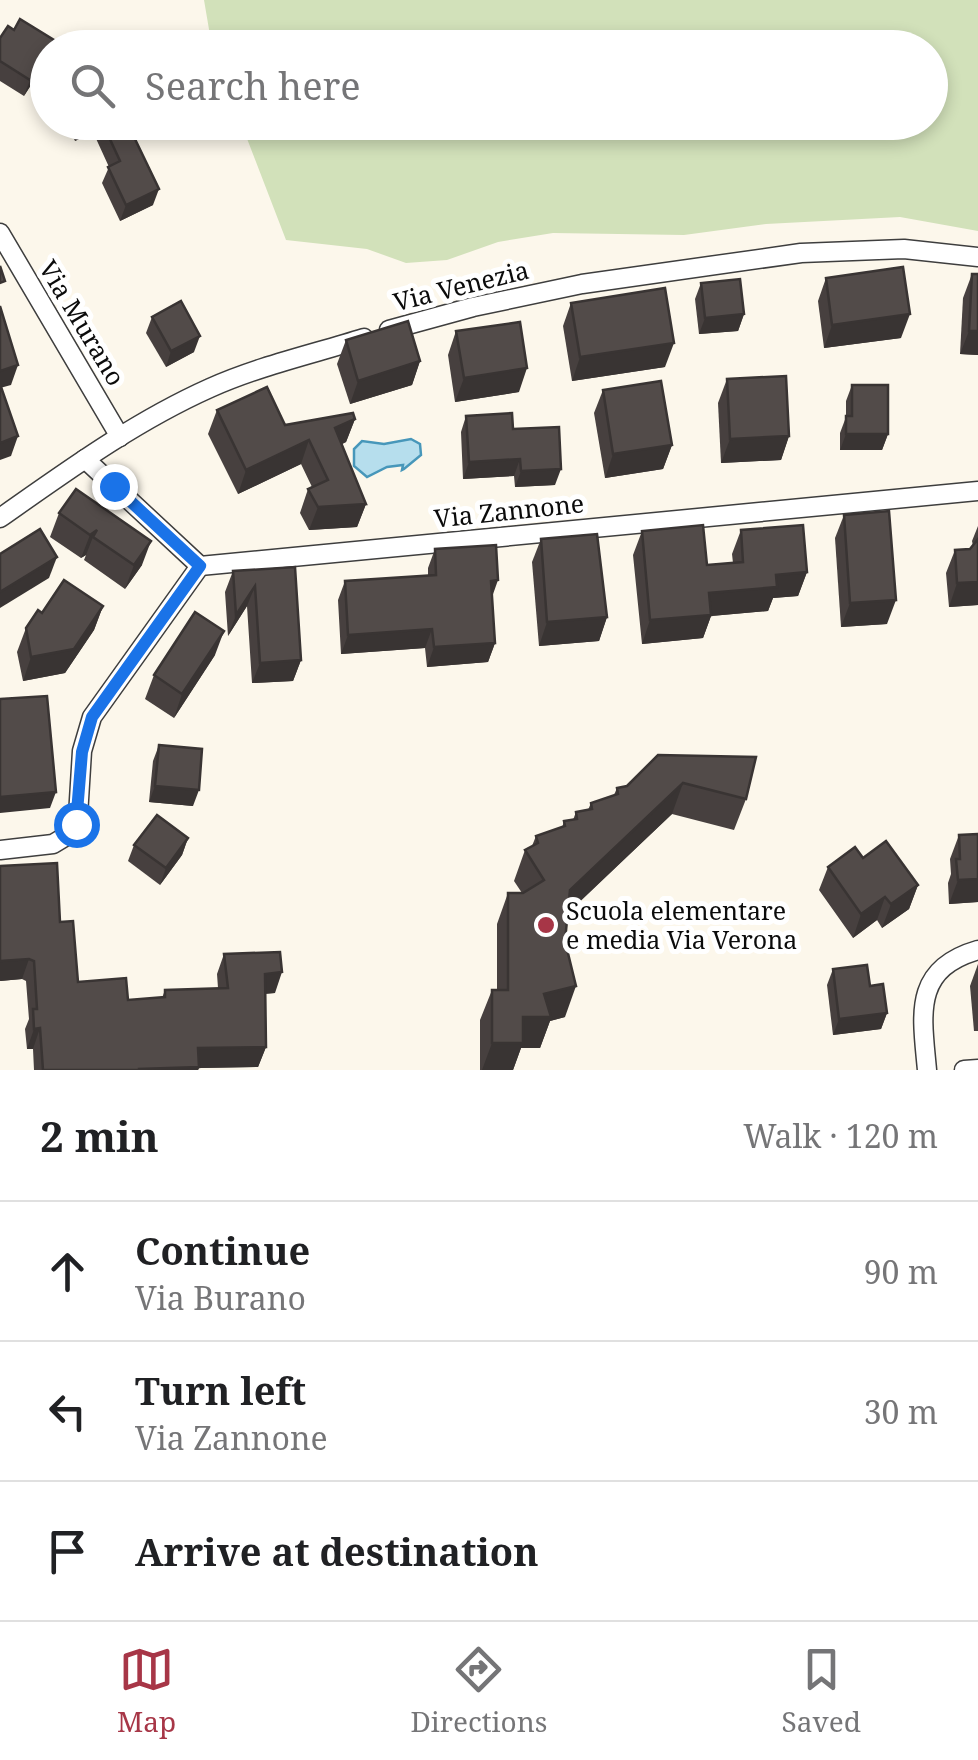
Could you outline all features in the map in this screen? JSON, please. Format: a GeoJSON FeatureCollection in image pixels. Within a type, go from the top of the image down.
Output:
{"type":"FeatureCollection","features":[{"type":"Feature","properties":{"kind":"street","name":"Via Murano"},"geometry":{"type":"LineString","coordinates":[[0,234],[120,437]]}},
{"type":"Feature","properties":{"kind":"street","name":"Via Venezia"},"geometry":{"type":"LineString","coordinates":[[0,518],[85,459],[180,402],[237,377],[410,324],[610,280],[816,251],[904,250],[978,258]]}},
{"type":"Feature","properties":{"kind":"street"},"geometry":{"type":"LineString","coordinates":[[0,850],[52,844],[73,832],[78,816],[82,752],[92,717],[200,566],[85,459]]}},
{"type":"Feature","properties":{"kind":"street","name":"Via Zannone"},"geometry":{"type":"LineString","coordinates":[[200,566],[978,491]]}},
{"type":"Feature","properties":{"kind":"street"},"geometry":{"type":"LineString","coordinates":[[927,1070],[922,1014],[928,986],[946,965],[978,950]]}},
{"type":"Feature","properties":{"kind":"street"},"geometry":{"type":"LineString","coordinates":[[964,1070],[978,1069]]}},
{"type":"Feature","properties":{"kind":"green space"},"geometry":{"type":"Polygon","coordinates":[[[204,0],[978,0],[978,231],[900,217],[766,224],[684,235],[553,233],[498,242],[447,260],[406,263],[367,249],[286,240],[248,140],[948,140],[948,30],[209,30],[204,0]]]}},
{"type":"Feature","properties":{"kind":"water"},"geometry":{"type":"Polygon","coordinates":[[[411,439],[420,444],[421,455],[402,470],[403,465],[387,467],[367,477],[354,466],[354,449],[362,441],[384,444],[411,439]]]}},
{"type":"Feature","properties":{"kind":"building"},"geometry":{"type":"Polygon","coordinates":[[[20,19],[38,30],[30,30],[30,80],[0,61],[0,38],[8,26],[14,30],[20,19]]]}},
{"type":"Feature","properties":{"kind":"building"},"geometry":{"type":"Polygon","coordinates":[[[110,140],[135,140],[159,189],[126,205],[108,167],[120,161],[110,140]]]}},
{"type":"Feature","properties":{"kind":"building"},"geometry":{"type":"Polygon","coordinates":[[[903,267],[910,314],[832,325],[826,278],[903,267]]]}},
{"type":"Feature","properties":{"kind":"building"},"geometry":{"type":"Polygon","coordinates":[[[972,274],[978,274],[978,331],[969,331],[972,274]]]}},
{"type":"Feature","properties":{"kind":"building"},"geometry":{"type":"Polygon","coordinates":[[[740,279],[744,314],[705,318],[701,283],[740,279]]]}},
{"type":"Feature","properties":{"kind":"building"},"geometry":{"type":"Polygon","coordinates":[[[665,288],[674,343],[580,357],[571,303],[665,288]]]}},
{"type":"Feature","properties":{"kind":"building"},"geometry":{"type":"Polygon","coordinates":[[[181,301],[200,336],[171,351],[152,317],[181,301]]]}},
{"type":"Feature","properties":{"kind":"building"},"geometry":{"type":"Polygon","coordinates":[[[0,306],[18,365],[0,371],[0,306]]]}},
{"type":"Feature","properties":{"kind":"building"},"geometry":{"type":"Polygon","coordinates":[[[408,321],[420,361],[358,381],[346,340],[408,321]]]}},
{"type":"Feature","properties":{"kind":"building"},"geometry":{"type":"Polygon","coordinates":[[[520,322],[527,368],[464,378],[456,331],[520,322]]]}},
{"type":"Feature","properties":{"kind":"building"},"geometry":{"type":"Polygon","coordinates":[[[786,376],[789,436],[730,439],[727,379],[786,376]]]}},
{"type":"Feature","properties":{"kind":"building"},"geometry":{"type":"Polygon","coordinates":[[[661,381],[672,445],[613,454],[603,390],[661,381]]]}},
{"type":"Feature","properties":{"kind":"building"},"geometry":{"type":"Polygon","coordinates":[[[0,384],[18,436],[0,443],[0,384]]]}},
{"type":"Feature","properties":{"kind":"building"},"geometry":{"type":"Polygon","coordinates":[[[852,385],[888,385],[888,434],[846,434],[846,416],[852,416],[852,385]]]}},
{"type":"Feature","properties":{"kind":"building"},"geometry":{"type":"Polygon","coordinates":[[[267,387],[285,425],[353,413],[355,419],[335,428],[366,504],[318,507],[308,489],[328,480],[309,440],[246,470],[217,410],[267,387]]]}},
{"type":"Feature","properties":{"kind":"building"},"geometry":{"type":"Polygon","coordinates":[[[512,413],[513,429],[559,427],[561,469],[521,471],[520,459],[469,462],[466,416],[512,413]]]}},
{"type":"Feature","properties":{"kind":"building"},"geometry":{"type":"Polygon","coordinates":[[[76,489],[151,541],[134,565],[93,537],[97,530],[90,535],[59,513],[76,489]]]}},
{"type":"Feature","properties":{"kind":"building"},"geometry":{"type":"Polygon","coordinates":[[[889,511],[896,600],[850,603],[844,515],[889,511]]]}},
{"type":"Feature","properties":{"kind":"building"},"geometry":{"type":"Polygon","coordinates":[[[703,525],[707,565],[743,562],[741,530],[803,525],[807,572],[776,575],[777,587],[709,593],[711,615],[650,620],[642,531],[703,525]]]}},
{"type":"Feature","properties":{"kind":"building"},"geometry":{"type":"Polygon","coordinates":[[[40,529],[57,557],[0,592],[0,554],[40,529]]]}},
{"type":"Feature","properties":{"kind":"building"},"geometry":{"type":"Polygon","coordinates":[[[597,534],[607,617],[547,622],[541,539],[597,534]]]}},
{"type":"Feature","properties":{"kind":"building"},"geometry":{"type":"Polygon","coordinates":[[[978,539],[978,582],[957,583],[955,550],[970,549],[978,539]]]}},
{"type":"Feature","properties":{"kind":"building"},"geometry":{"type":"Polygon","coordinates":[[[496,545],[498,580],[491,581],[495,643],[434,647],[432,629],[348,635],[345,581],[436,575],[435,549],[496,545]]]}},
{"type":"Feature","properties":{"kind":"building"},"geometry":{"type":"Polygon","coordinates":[[[295,567],[301,660],[260,663],[255,586],[236,615],[233,571],[295,567]]]}},
{"type":"Feature","properties":{"kind":"building"},"geometry":{"type":"Polygon","coordinates":[[[64,580],[103,606],[74,649],[31,657],[26,628],[38,610],[42,613],[64,580]]]}},
{"type":"Feature","properties":{"kind":"building"},"geometry":{"type":"Polygon","coordinates":[[[195,612],[224,631],[182,694],[154,675],[195,612]]]}},
{"type":"Feature","properties":{"kind":"building"},"geometry":{"type":"Polygon","coordinates":[[[47,696],[56,792],[0,797],[0,699],[47,696]]]}},
{"type":"Feature","properties":{"kind":"building"},"geometry":{"type":"Polygon","coordinates":[[[159,745],[202,749],[199,790],[155,786],[159,745]]]}},
{"type":"Feature","properties":{"kind":"building"},"geometry":{"type":"Polygon","coordinates":[[[658,755],[756,757],[746,799],[683,783],[570,890],[565,941],[576,986],[544,994],[551,1017],[523,1017],[523,1043],[492,1043],[492,990],[508,990],[508,893],[523,893],[544,880],[525,850],[538,843],[536,836],[565,826],[564,821],[577,819],[576,812],[592,809],[591,803],[618,794],[617,788],[627,786],[658,755]]]}},
{"type":"Feature","properties":{"kind":"building"},"geometry":{"type":"Polygon","coordinates":[[[157,815],[188,838],[166,868],[134,845],[157,815]]]}},
{"type":"Feature","properties":{"kind":"building"},"geometry":{"type":"Polygon","coordinates":[[[978,834],[978,879],[958,880],[959,835],[978,834]]]}},
{"type":"Feature","properties":{"kind":"building"},"geometry":{"type":"Polygon","coordinates":[[[886,841],[918,885],[891,904],[885,897],[861,914],[828,867],[855,847],[863,858],[886,841]]]}},
{"type":"Feature","properties":{"kind":"building"},"geometry":{"type":"Polygon","coordinates":[[[57,863],[60,922],[73,921],[78,982],[126,978],[128,1000],[165,997],[165,990],[228,988],[224,954],[280,952],[282,972],[265,974],[266,1047],[198,1048],[199,1067],[43,1070],[40,1028],[34,1029],[34,961],[0,961],[0,866],[57,863]]]}},
{"type":"Feature","properties":{"kind":"building"},"geometry":{"type":"Polygon","coordinates":[[[867,965],[870,986],[883,984],[887,1013],[839,1019],[833,969],[867,965]]]}},
{"type":"Feature","properties":{"kind":"place","name":"Scuola elementare e media Via Verona"},"geometry":{"type":"Point","coordinates":[546,925]}},
{"type":"Feature","properties":{"kind":"route"},"geometry":{"type":"LineString","coordinates":[[76,824],[82,752],[92,717],[200,566],[114,486]]}}]}
